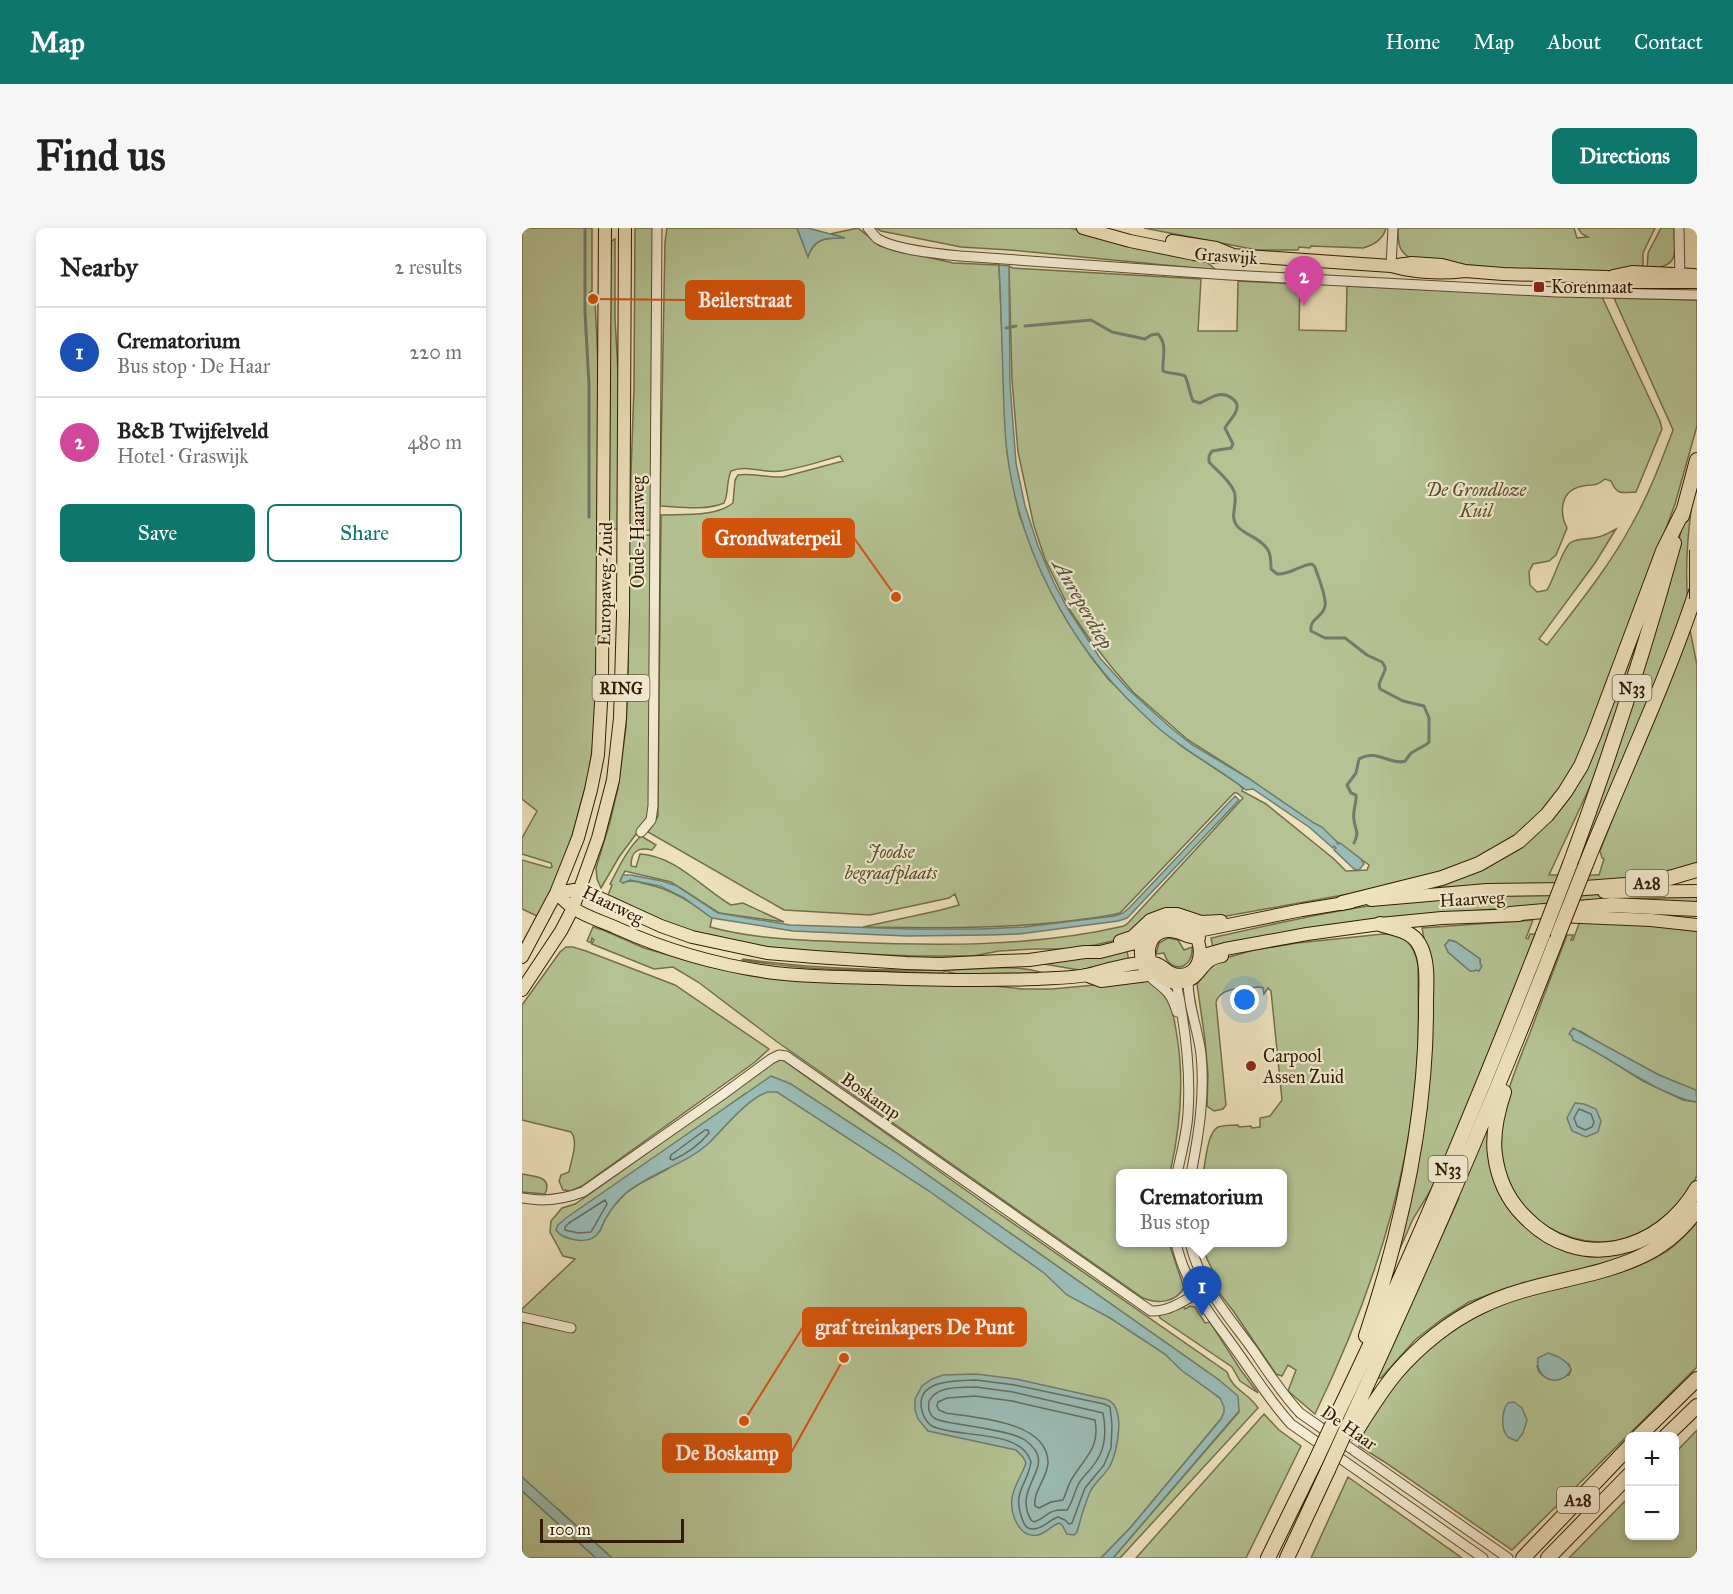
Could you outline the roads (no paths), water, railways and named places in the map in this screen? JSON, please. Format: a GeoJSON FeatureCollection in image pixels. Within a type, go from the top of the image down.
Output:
{"type":"FeatureCollection","features":[{"type":"Feature","properties":{"kind":"highway","name":"N33"},"geometry":{"type":"LineString","coordinates":[[1268,1558],[1388,1306],[1462,1135],[1543,934],[1598,789],[1636,674],[1697,460]]}},
{"type":"Feature","properties":{"kind":"highway","name":"N33"},"geometry":{"type":"LineString","coordinates":[[1342,903],[1442,878],[1479,864],[1519,841],[1547,815],[1581,766],[1663,552],[1684,509]]}},
{"type":"Feature","properties":{"kind":"highway"},"geometry":{"type":"LineString","coordinates":[[1697,550],[1697,600]]}},
{"type":"Feature","properties":{"kind":"highway","name":"N33"},"geometry":{"type":"LineString","coordinates":[[1287,1558],[1351,1430],[1418,1274],[1527,1016],[1586,864],[1686,624],[1697,588]]}},
{"type":"Feature","properties":{"kind":"highway","name":"A28"},"geometry":{"type":"LineString","coordinates":[[1572,889],[1652,883],[1697,870]]}},
{"type":"Feature","properties":{"kind":"highway","name":"A28"},"geometry":{"type":"LineString","coordinates":[[1510,914],[1612,905],[1697,909]]}},
{"type":"Feature","properties":{"kind":"highway","name":"N33"},"geometry":{"type":"LineString","coordinates":[[1344,1401],[1374,1313],[1403,1205],[1412,1161],[1425,1057],[1426,976],[1422,952],[1419,944],[1409,933],[1380,924]]}},
{"type":"Feature","properties":{"kind":"highway","name":"N33"},"geometry":{"type":"LineString","coordinates":[[1527,1016],[1498,1108],[1494,1136],[1495,1156],[1506,1191],[1514,1206],[1534,1228],[1558,1241],[1578,1247],[1599,1250],[1615,1249],[1645,1239],[1675,1219],[1697,1188]]}},
{"type":"Feature","properties":{"kind":"highway","name":"N33"},"geometry":{"type":"LineString","coordinates":[[1351,1430],[1397,1372],[1416,1352],[1448,1326],[1481,1306],[1517,1291],[1603,1271],[1636,1260],[1666,1243],[1691,1219],[1697,1209]]}},
{"type":"Feature","properties":{"kind":"highway"},"geometry":{"type":"LineString","coordinates":[[1644,1432],[1697,1379]]}},
{"type":"Feature","properties":{"kind":"highway"},"geometry":{"type":"LineString","coordinates":[[1671,1432],[1697,1406]]}},
{"type":"Feature","properties":{"kind":"highway","name":"A28"},"geometry":{"type":"LineString","coordinates":[[1525,1556],[1625,1450]]}},
{"type":"Feature","properties":{"kind":"highway","name":"A28"},"geometry":{"type":"LineString","coordinates":[[1548,1558],[1625,1478]]}},
{"type":"Feature","properties":{"kind":"main road","name":"Europaweg-Zuid"},"geometry":{"type":"LineString","coordinates":[[522,957],[556,893],[578,838],[598,755],[603,616],[605,228]]}},
{"type":"Feature","properties":{"kind":"main road","name":"Europaweg-Zuid"},"geometry":{"type":"LineString","coordinates":[[522,990],[561,932],[573,908],[598,838],[613,780],[620,718],[623,615],[625,228]]}},
{"type":"Feature","properties":{"kind":"main road","name":"Graswijk"},"geometry":{"type":"LineString","coordinates":[[1083,228],[1130,241],[1215,257],[1232,255],[1391,266],[1412,272],[1443,274],[1465,271],[1540,276],[1606,277],[1631,282],[1697,276]]}},
{"type":"Feature","properties":{"kind":"main road","name":"Graswijk"},"geometry":{"type":"LineString","coordinates":[[1110,228],[1216,248],[1232,255]]}},
{"type":"Feature","properties":{"kind":"main road","name":"Graswijk"},"geometry":{"type":"LineString","coordinates":[[1680,279],[1697,282]]}},
{"type":"Feature","properties":{"kind":"main road","name":"Haarweg"},"geometry":{"type":"LineString","coordinates":[[556,893],[580,889],[675,931],[767,953],[940,964],[1029,960],[1084,952],[1141,936],[1150,920],[1166,914],[1177,914],[1194,930],[1232,930],[1255,919]]}},
{"type":"Feature","properties":{"kind":"main road","name":"Haarweg"},"geometry":{"type":"LineString","coordinates":[[1194,930],[1207,922],[1255,919],[1342,903],[1487,890],[1697,891]]}},
{"type":"Feature","properties":{"kind":"main road","name":"Haarweg"},"geometry":{"type":"LineString","coordinates":[[556,893],[573,908],[639,938],[684,954],[777,973],[886,979],[986,980],[1040,979],[1148,968]]}},
{"type":"Feature","properties":{"kind":"main road","name":"Haarweg"},"geometry":{"type":"LineString","coordinates":[[1200,956],[1225,949],[1307,934],[1442,918],[1510,914],[1606,917],[1697,925]]}},
{"type":"Feature","properties":{"kind":"main road"},"geometry":{"type":"LineString","coordinates":[[1141,936],[1141,949],[1148,968],[1165,979],[1187,978],[1200,956],[1199,944],[1194,930],[1188,937],[1177,931],[1159,933],[1149,948],[1148,968]]}},
{"type":"Feature","properties":{"kind":"main road","name":"Haarweg"},"geometry":{"type":"LineString","coordinates":[[1187,978],[1212,959],[1251,945]]}},
{"type":"Feature","properties":{"kind":"street","name":"Oude-Haarweg"},"geometry":{"type":"LineString","coordinates":[[641,832],[653,814],[657,228]]}},
{"type":"Feature","properties":{"kind":"street","name":"Graswijk"},"geometry":{"type":"LineString","coordinates":[[868,228],[878,238],[891,244],[960,256],[1229,275],[1557,292],[1697,295]]}},
{"type":"Feature","properties":{"kind":"street"},"geometry":{"type":"LineString","coordinates":[[1391,266],[1393,228]]}},
{"type":"Feature","properties":{"kind":"street"},"geometry":{"type":"LineString","coordinates":[[1679,228],[1680,279]]}},
{"type":"Feature","properties":{"kind":"street"},"geometry":{"type":"LineString","coordinates":[[1148,968],[1172,997],[1184,1037]]}},
{"type":"Feature","properties":{"kind":"street"},"geometry":{"type":"LineString","coordinates":[[1187,978],[1193,1018],[1198,1034],[1202,1081],[1199,1133],[1192,1169]]}},
{"type":"Feature","properties":{"kind":"street"},"geometry":{"type":"LineString","coordinates":[[1179,1169],[1188,1113],[1187,1055],[1181,1006],[1187,978]]}},
{"type":"Feature","properties":{"kind":"street","name":"Boskamp"},"geometry":{"type":"LineString","coordinates":[[522,1198],[533,1201],[545,1200],[574,1196],[583,1192],[779,1055],[786,1056],[1146,1308],[1155,1311],[1166,1309],[1196,1293]]}},
{"type":"Feature","properties":{"kind":"street","name":"De Haar"},"geometry":{"type":"LineString","coordinates":[[1177,1247],[1181,1262],[1196,1293],[1272,1403],[1291,1424],[1483,1558]]}},
{"type":"Feature","properties":{"kind":"street","name":"De Haar"},"geometry":{"type":"LineString","coordinates":[[1191,1247],[1208,1287],[1284,1395],[1300,1413],[1508,1558]]}},
{"type":"Feature","properties":{"kind":"street"},"geometry":{"type":"LineString","coordinates":[[1196,1293],[1208,1287]]}},
{"type":"Feature","properties":{"kind":"street"},"geometry":{"type":"LineString","coordinates":[[522,1317],[571,1328]]}},
{"type":"Feature","properties":{"kind":"water"},"geometry":{"type":"Polygon","coordinates":[[[797,228],[808,228],[845,238],[817,242],[808,257],[797,228]]]}},
{"type":"Feature","properties":{"kind":"water"},"geometry":{"type":"Polygon","coordinates":[[[999,265],[1009,266],[1010,384],[1016,463],[1025,506],[1038,546],[1068,609],[1100,658],[1129,690],[1170,727],[1191,744],[1322,827],[1338,844],[1340,843],[1361,859],[1364,864],[1359,870],[1354,869],[1334,850],[1336,848],[1334,846],[1333,848],[1309,827],[1253,789],[1246,790],[1160,730],[1114,685],[1070,626],[1051,593],[1036,559],[1013,488],[1005,434],[999,265]]]}},
{"type":"Feature","properties":{"kind":"water"},"geometry":{"type":"Polygon","coordinates":[[[754,286],[762,290],[766,298],[762,306],[754,310],[746,306],[742,298],[746,290],[754,286]]]}},
{"type":"Feature","properties":{"kind":"water"},"geometry":{"type":"Polygon","coordinates":[[[1235,796],[1239,800],[1127,918],[1118,921],[1019,934],[988,935],[907,936],[793,931],[712,918],[684,898],[660,886],[630,880],[623,883],[620,881],[623,875],[631,875],[662,881],[677,886],[718,913],[790,925],[979,929],[1024,927],[1114,916],[1129,908],[1235,796]]]}},
{"type":"Feature","properties":{"kind":"water"},"geometry":{"type":"Polygon","coordinates":[[[1449,940],[1456,942],[1480,959],[1482,966],[1479,971],[1470,971],[1448,952],[1445,945],[1449,940]]]}},
{"type":"Feature","properties":{"kind":"water"},"geometry":{"type":"Polygon","coordinates":[[[1573,1028],[1659,1075],[1696,1090],[1697,1102],[1662,1090],[1573,1040],[1569,1034],[1573,1028]]]}},
{"type":"Feature","properties":{"kind":"water"},"geometry":{"type":"Polygon","coordinates":[[[771,1076],[791,1084],[895,1152],[1219,1380],[1238,1396],[1239,1411],[1113,1558],[1101,1558],[1131,1527],[1221,1419],[1224,1407],[1220,1398],[1181,1370],[1165,1354],[1110,1318],[1067,1295],[1044,1273],[929,1191],[777,1092],[768,1092],[753,1100],[700,1151],[646,1179],[626,1193],[612,1208],[600,1231],[594,1237],[585,1240],[574,1239],[563,1236],[556,1230],[566,1218],[771,1076]]]}},
{"type":"Feature","properties":{"kind":"water"},"geometry":{"type":"Polygon","coordinates":[[[1575,1103],[1596,1109],[1601,1121],[1598,1132],[1586,1137],[1572,1131],[1567,1118],[1575,1103]]]}},
{"type":"Feature","properties":{"kind":"water"},"geometry":{"type":"Polygon","coordinates":[[[1548,1353],[1562,1359],[1571,1369],[1561,1379],[1550,1379],[1540,1372],[1538,1358],[1548,1353]]]}},
{"type":"Feature","properties":{"kind":"water"},"geometry":{"type":"Polygon","coordinates":[[[976,1374],[1016,1379],[1105,1399],[1116,1409],[1119,1428],[1113,1459],[1090,1492],[1074,1535],[1067,1534],[1059,1523],[1038,1535],[1026,1533],[1017,1524],[1014,1518],[1012,1498],[1026,1463],[1016,1450],[928,1431],[918,1419],[915,1399],[922,1386],[943,1375],[976,1374]]]}},
{"type":"Feature","properties":{"kind":"water"},"geometry":{"type":"Polygon","coordinates":[[[1514,1402],[1522,1408],[1527,1420],[1523,1433],[1517,1441],[1505,1434],[1503,1425],[1506,1406],[1514,1402]]]}},
{"type":"Feature","properties":{"kind":"water"},"geometry":{"type":"Polygon","coordinates":[[[522,1477],[612,1558],[596,1558],[522,1491],[522,1477]]]}},
{"type":"Feature","properties":{"kind":"waterway"},"geometry":{"type":"LineString","coordinates":[[585,228],[585,312],[589,385],[589,517]]}},
{"type":"Feature","properties":{"kind":"waterway"},"geometry":{"type":"LineString","coordinates":[[1025,326],[1091,320],[1112,332],[1145,339],[1158,334],[1164,347],[1163,371],[1185,376],[1193,401],[1200,403],[1213,396],[1222,395],[1229,397],[1237,404],[1236,411],[1225,428],[1233,444],[1231,448],[1212,451],[1209,456],[1209,462],[1234,491],[1235,523],[1265,546],[1270,554],[1271,569],[1277,574],[1312,564],[1315,567],[1324,592],[1325,606],[1322,613],[1312,623],[1311,631],[1325,638],[1345,638],[1367,655],[1382,662],[1385,670],[1379,684],[1380,689],[1403,701],[1424,706],[1429,718],[1429,742],[1411,753],[1405,761],[1394,761],[1371,755],[1359,759],[1356,773],[1347,785],[1351,793],[1356,795],[1354,817],[1357,833],[1354,843]]}},
{"type":"Feature","properties":{"kind":"waterway"},"geometry":{"type":"LineString","coordinates":[[1006,328],[1016,326]]}},
{"type":"Feature","properties":{"kind":"place","name":"Korenmaat"},"geometry":{"type":"Point","coordinates":[1539,287]}},
{"type":"Feature","properties":{"kind":"place","name":"Beilerstraat"},"geometry":{"type":"Point","coordinates":[593,299]}},
{"type":"Feature","properties":{"kind":"place","name":"B&B Twijfelveld"},"geometry":{"type":"Point","coordinates":[1304,306]}},
{"type":"Feature","properties":{"kind":"place","name":"Grondwaterpeil"},"geometry":{"type":"Point","coordinates":[896,597]}},
{"type":"Feature","properties":{"kind":"place","name":"Carpool Assen Zuid"},"geometry":{"type":"Point","coordinates":[1251,1066]}},
{"type":"Feature","properties":{"kind":"place","name":"Crematorium"},"geometry":{"type":"Point","coordinates":[1202,1316]}},
{"type":"Feature","properties":{"kind":"place","name":"De Boskamp"},"geometry":{"type":"Point","coordinates":[844,1358]}},
{"type":"Feature","properties":{"kind":"place","name":"graf treinkapers De Punt"},"geometry":{"type":"Point","coordinates":[744,1421]}},
{"type":"Feature","properties":{"kind":"park label","name":"De Grondloze Kuil"},"geometry":{"type":"Point","coordinates":[1476,500]}},
{"type":"Feature","properties":{"kind":"park label","name":"Joodse begraafplaats"},"geometry":{"type":"Point","coordinates":[891,862]}},
{"type":"Feature","properties":{"kind":"water label","name":"Anreperdiep"},"geometry":{"type":"Point","coordinates":[1083,604]}}]}
